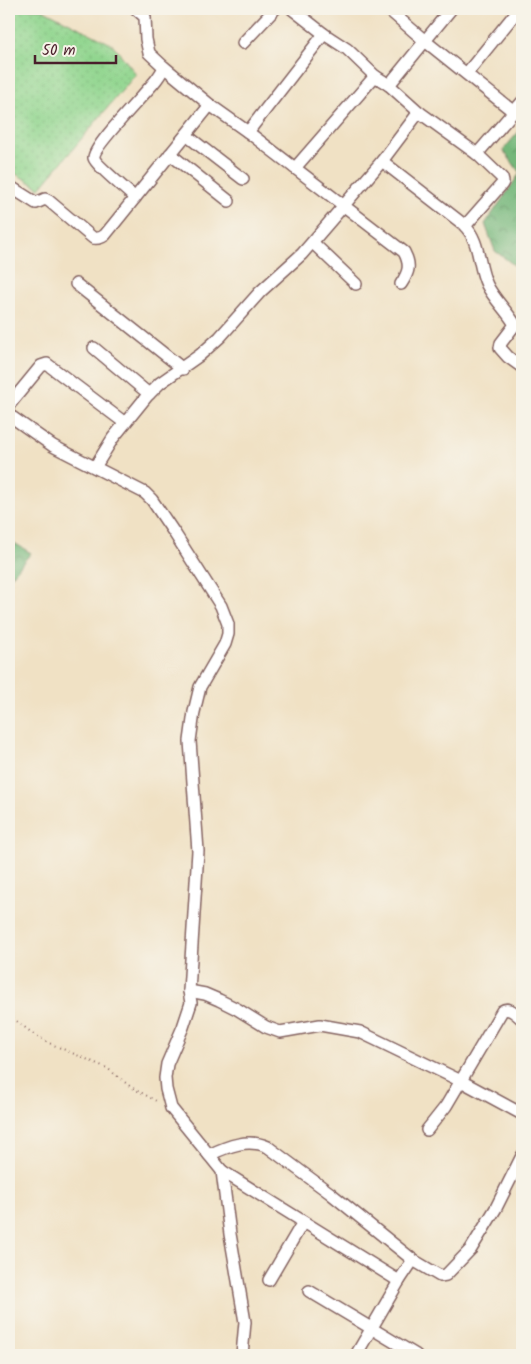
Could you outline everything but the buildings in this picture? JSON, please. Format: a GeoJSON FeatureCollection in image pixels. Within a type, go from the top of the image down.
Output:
{"type":"FeatureCollection","features":[{"type":"Feature","properties":{"kind":"street"},"geometry":{"type":"LineString","coordinates":[[243,43],[275,9]]}},
{"type":"Feature","properties":{"kind":"street"},"geometry":{"type":"LineString","coordinates":[[292,9],[353,54],[375,76],[389,85],[419,112],[477,154],[502,178],[503,182],[465,226]]}},
{"type":"Feature","properties":{"kind":"street"},"geometry":{"type":"LineString","coordinates":[[388,9],[514,112]]}},
{"type":"Feature","properties":{"kind":"street"},"geometry":{"type":"LineString","coordinates":[[389,85],[450,9]]}},
{"type":"Feature","properties":{"kind":"street"},"geometry":{"type":"LineString","coordinates":[[467,73],[519,9]]}},
{"type":"Feature","properties":{"kind":"street"},"geometry":{"type":"LineString","coordinates":[[141,10],[146,20],[146,39],[149,53],[164,67],[210,105],[404,252],[409,266],[408,274],[401,284]]}},
{"type":"Feature","properties":{"kind":"street"},"geometry":{"type":"LineString","coordinates":[[248,132],[324,34]]}},
{"type":"Feature","properties":{"kind":"street"},"geometry":{"type":"LineString","coordinates":[[135,198],[100,166],[94,157],[97,150],[157,79],[164,67]]}},
{"type":"Feature","properties":{"kind":"street"},"geometry":{"type":"LineString","coordinates":[[295,168],[375,76]]}},
{"type":"Feature","properties":{"kind":"street"},"geometry":{"type":"LineString","coordinates":[[477,154],[522,102]]}},
{"type":"Feature","properties":{"kind":"street"},"geometry":{"type":"LineString","coordinates":[[9,186],[36,203],[45,199],[49,201],[92,238],[97,239],[106,235],[210,105]]}},
{"type":"Feature","properties":{"kind":"street"},"geometry":{"type":"LineString","coordinates":[[95,467],[125,423],[149,394],[160,383],[183,369],[220,337],[260,292],[313,242],[382,160],[419,112]]}},
{"type":"Feature","properties":{"kind":"street"},"geometry":{"type":"LineString","coordinates":[[186,135],[243,180]]}},
{"type":"Feature","properties":{"kind":"street"},"geometry":{"type":"LineString","coordinates":[[170,154],[228,201]]}},
{"type":"Feature","properties":{"kind":"street"},"geometry":{"type":"LineString","coordinates":[[382,160],[470,232],[477,246],[487,284],[514,323],[514,326],[501,343],[500,348],[508,357],[522,367]]}},
{"type":"Feature","properties":{"kind":"street"},"geometry":{"type":"LineString","coordinates":[[313,242],[356,284]]}},
{"type":"Feature","properties":{"kind":"street"},"geometry":{"type":"LineString","coordinates":[[76,284],[183,369]]}},
{"type":"Feature","properties":{"kind":"street"},"geometry":{"type":"LineString","coordinates":[[94,348],[149,394]]}},
{"type":"Feature","properties":{"kind":"street"},"geometry":{"type":"LineString","coordinates":[[9,405],[41,366],[47,364],[125,423]]}},
{"type":"Feature","properties":{"kind":"street"},"geometry":{"type":"LineString","coordinates":[[9,415],[53,446],[138,488],[152,500],[221,606],[228,624],[225,644],[200,687],[190,741],[198,851],[189,991],[191,1003],[167,1064],[165,1078],[171,1108],[222,1171],[399,1281]]}},
{"type":"Feature","properties":{"kind":"street"},"geometry":{"type":"LineString","coordinates":[[189,991],[205,994],[219,1000],[236,1008],[266,1027],[280,1032],[320,1025],[360,1032],[461,1081],[522,1114]]}},
{"type":"Feature","properties":{"kind":"street"},"geometry":{"type":"LineString","coordinates":[[427,1130],[446,1106],[502,1011],[510,1009],[522,1018]]}},
{"type":"Feature","properties":{"kind":"street"},"geometry":{"type":"LineString","coordinates":[[209,1155],[239,1144],[258,1143],[268,1147],[330,1193],[413,1260],[440,1276],[446,1275],[470,1249],[496,1208],[522,1156]]}},
{"type":"Feature","properties":{"kind":"street"},"geometry":{"type":"LineString","coordinates":[[222,1171],[230,1234],[245,1322],[242,1355]]}},
{"type":"Feature","properties":{"kind":"street"},"geometry":{"type":"LineString","coordinates":[[269,1280],[303,1222]]}},
{"type":"Feature","properties":{"kind":"street"},"geometry":{"type":"LineString","coordinates":[[356,1355],[413,1260]]}},
{"type":"Feature","properties":{"kind":"street"},"geometry":{"type":"LineString","coordinates":[[309,1291],[416,1355]]}},
{"type":"Feature","properties":{"kind":"path"},"geometry":{"type":"LineString","coordinates":[[9,1015],[32,1033],[49,1043],[107,1068],[131,1087],[171,1108]]}},
{"type":"Feature","properties":{"kind":"green space"},"geometry":{"type":"Polygon","coordinates":[[[9,9],[42,9],[113,45],[136,74],[40,188],[9,170],[9,9]]]}},
{"type":"Feature","properties":{"kind":"green space"},"geometry":{"type":"Polygon","coordinates":[[[522,128],[522,271],[495,251],[485,224],[520,173],[503,150],[522,128]]]}},
{"type":"Feature","properties":{"kind":"green space"},"geometry":{"type":"Polygon","coordinates":[[[9,540],[31,553],[9,579],[9,540]]]}}]}
